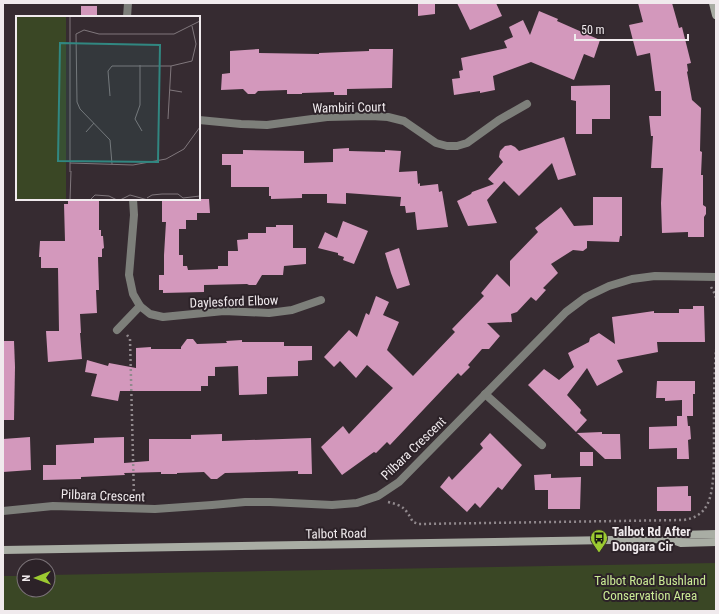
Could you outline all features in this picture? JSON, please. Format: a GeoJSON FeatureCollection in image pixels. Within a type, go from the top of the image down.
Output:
{"type":"FeatureCollection","features":[{"type":"Feature","properties":{"kind":"main road"},"geometry":{"type":"LineString","coordinates":[[713,3],[716,15]]}},
{"type":"Feature","properties":{"kind":"main road","name":"Talbot Road"},"geometry":{"type":"LineString","coordinates":[[670,539],[678,535],[716,534]]}},
{"type":"Feature","properties":{"kind":"main road","name":"Talbot Road"},"geometry":{"type":"LineString","coordinates":[[3,550],[670,539],[681,543],[716,542]]}},
{"type":"Feature","properties":{"kind":"street"},"geometry":{"type":"LineString","coordinates":[[127,16],[128,3]]}},
{"type":"Feature","properties":{"kind":"street","name":"Wambiri Court"},"geometry":{"type":"LineString","coordinates":[[200,120],[267,125],[327,117],[388,117],[404,121],[436,143],[447,146],[457,146],[467,143],[499,120],[528,104]]}},
{"type":"Feature","properties":{"kind":"street"},"geometry":{"type":"LineString","coordinates":[[117,330],[140,306],[133,294],[129,276],[134,214],[133,200]]}},
{"type":"Feature","properties":{"kind":"street","name":"Pilbara Crescent"},"geometry":{"type":"LineString","coordinates":[[3,511],[53,506],[169,508],[245,502],[332,505],[357,503],[378,496],[399,482],[566,312],[586,297],[608,286],[632,279],[655,276],[716,277]]}},
{"type":"Feature","properties":{"kind":"street","name":"Daylesford Elbow"},"geometry":{"type":"LineString","coordinates":[[140,306],[150,314],[163,317],[224,311],[269,313],[292,310],[321,300]]}},
{"type":"Feature","properties":{"kind":"street"},"geometry":{"type":"LineString","coordinates":[[485,394],[542,445]]}},
{"type":"Feature","properties":{"kind":"path"},"geometry":{"type":"LineString","coordinates":[[117,330],[126,334],[130,339],[133,508]]}},
{"type":"Feature","properties":{"kind":"path"},"geometry":{"type":"LineString","coordinates":[[385,502],[399,505],[404,508],[413,522],[419,524],[676,520],[693,518],[701,513],[708,504],[711,495],[714,459],[714,374],[716,349]]}},
{"type":"Feature","properties":{"kind":"green space","name":"Talbot Road Bushland Conservation Area"},"geometry":{"type":"Polygon","coordinates":[[[716,563],[716,611],[3,611],[3,576],[16,576],[16,598],[56,598],[56,575],[716,563]]]}},
{"type":"Feature","properties":{"kind":"building"},"geometry":{"type":"Polygon","coordinates":[[[418,3],[435,3],[435,14],[418,16],[418,3]]]}},
{"type":"Feature","properties":{"kind":"building"},"geometry":{"type":"Polygon","coordinates":[[[457,3],[496,3],[502,16],[470,30],[457,3]]]}},
{"type":"Feature","properties":{"kind":"building"},"geometry":{"type":"Polygon","coordinates":[[[638,3],[672,3],[679,28],[682,27],[691,63],[687,64],[687,72],[692,100],[701,108],[701,175],[703,175],[703,205],[706,207],[706,214],[704,217],[704,237],[688,237],[688,232],[662,233],[661,203],[663,168],[651,168],[653,136],[651,136],[649,116],[661,116],[661,91],[655,91],[650,53],[637,56],[629,25],[643,22],[638,3]]]}},
{"type":"Feature","properties":{"kind":"building"},"geometry":{"type":"Polygon","coordinates":[[[81,6],[97,6],[97,16],[81,16],[81,6]]]}},
{"type":"Feature","properties":{"kind":"building"},"geometry":{"type":"Polygon","coordinates":[[[539,11],[558,19],[557,21],[600,40],[594,58],[584,54],[574,80],[531,62],[493,76],[495,90],[454,95],[452,79],[460,78],[459,71],[463,70],[461,58],[507,48],[504,41],[513,37],[509,27],[523,20],[530,35],[539,11]]]}},
{"type":"Feature","properties":{"kind":"building"},"geometry":{"type":"Polygon","coordinates":[[[259,49],[259,53],[319,54],[369,51],[369,49],[393,49],[392,88],[347,89],[347,95],[334,95],[334,92],[287,94],[287,90],[258,91],[255,94],[248,94],[243,89],[221,90],[222,74],[230,73],[230,51],[259,49]]]}},
{"type":"Feature","properties":{"kind":"building"},"geometry":{"type":"Polygon","coordinates":[[[610,85],[610,119],[592,119],[592,134],[576,134],[576,101],[571,100],[571,86],[610,85]]]}},
{"type":"Feature","properties":{"kind":"building"},"geometry":{"type":"Polygon","coordinates":[[[564,137],[576,175],[558,180],[552,163],[519,196],[504,181],[487,200],[497,223],[468,226],[457,201],[471,194],[472,192],[494,184],[488,179],[503,162],[499,157],[500,151],[505,146],[511,145],[519,151],[564,137]]]}},
{"type":"Feature","properties":{"kind":"building"},"geometry":{"type":"Polygon","coordinates":[[[349,148],[349,151],[401,151],[399,172],[417,171],[418,184],[420,183],[420,186],[438,184],[439,192],[442,191],[448,227],[417,230],[415,212],[406,213],[405,206],[400,206],[401,197],[346,193],[346,204],[327,203],[327,194],[302,194],[302,198],[271,199],[271,196],[269,196],[269,187],[231,187],[231,165],[222,165],[222,154],[243,154],[243,150],[304,151],[304,163],[333,162],[333,149],[349,148]]]}},
{"type":"Feature","properties":{"kind":"building"},"geometry":{"type":"Polygon","coordinates":[[[593,197],[622,197],[622,236],[620,236],[619,242],[587,241],[587,248],[583,251],[573,250],[551,264],[558,273],[543,288],[546,290],[536,301],[531,297],[517,312],[511,314],[512,322],[487,323],[500,336],[489,349],[482,349],[468,365],[470,367],[461,376],[458,373],[390,445],[387,442],[376,453],[374,452],[342,475],[321,447],[343,426],[349,434],[393,388],[367,365],[356,378],[340,361],[334,367],[324,357],[349,330],[357,337],[366,313],[369,315],[376,296],[389,302],[383,315],[399,322],[387,350],[413,376],[455,332],[452,329],[484,296],[481,293],[497,274],[510,287],[510,261],[538,232],[535,228],[561,207],[574,226],[593,225],[593,197]]]}},
{"type":"Feature","properties":{"kind":"building"},"geometry":{"type":"Polygon","coordinates":[[[209,199],[210,213],[197,213],[197,220],[186,220],[186,229],[179,229],[179,255],[183,255],[183,266],[187,266],[188,270],[218,269],[218,266],[228,266],[228,251],[238,251],[237,240],[248,239],[248,233],[266,233],[266,227],[276,227],[276,225],[293,225],[293,248],[306,248],[306,264],[284,266],[283,275],[262,275],[256,285],[204,285],[204,292],[163,293],[163,290],[159,290],[159,275],[164,275],[166,222],[162,222],[162,200],[209,199]]]}},
{"type":"Feature","properties":{"kind":"building"},"geometry":{"type":"Polygon","coordinates":[[[68,200],[99,200],[99,230],[101,230],[101,236],[103,236],[104,248],[102,249],[102,257],[98,257],[99,290],[96,290],[97,313],[80,314],[82,359],[48,362],[46,331],[59,331],[58,268],[41,268],[41,257],[39,257],[40,241],[65,241],[64,204],[68,204],[68,200]]]}},
{"type":"Feature","properties":{"kind":"building"},"geometry":{"type":"Polygon","coordinates":[[[343,221],[368,231],[354,264],[343,260],[344,257],[338,255],[338,253],[318,248],[325,232],[337,238],[343,221]]]}},
{"type":"Feature","properties":{"kind":"building"},"geometry":{"type":"Polygon","coordinates":[[[399,248],[410,285],[397,289],[385,253],[399,248]]]}},
{"type":"Feature","properties":{"kind":"building"},"geometry":{"type":"Polygon","coordinates":[[[693,306],[704,306],[705,342],[657,342],[658,352],[617,360],[623,372],[597,386],[587,368],[567,395],[581,410],[580,413],[587,420],[576,432],[528,385],[544,369],[559,380],[574,367],[568,353],[589,342],[590,338],[599,333],[615,344],[612,317],[654,311],[654,313],[679,313],[679,309],[693,309],[693,306]]]}},
{"type":"Feature","properties":{"kind":"building"},"geometry":{"type":"Polygon","coordinates":[[[187,339],[193,339],[197,344],[227,343],[226,341],[242,340],[242,342],[284,342],[284,346],[312,346],[312,360],[298,361],[298,376],[267,377],[267,394],[239,395],[238,366],[215,367],[215,376],[208,376],[208,386],[201,386],[201,391],[120,391],[118,401],[91,396],[97,374],[85,372],[87,360],[108,366],[109,363],[136,368],[136,348],[151,347],[151,349],[181,349],[187,339]]]}},
{"type":"Feature","properties":{"kind":"building"},"geometry":{"type":"Polygon","coordinates":[[[3,341],[14,341],[14,420],[3,420],[3,341]]]}},
{"type":"Feature","properties":{"kind":"building"},"geometry":{"type":"Polygon","coordinates":[[[657,381],[695,381],[695,394],[693,394],[693,416],[682,416],[682,400],[665,401],[665,398],[656,398],[657,381]]]}},
{"type":"Feature","properties":{"kind":"building"},"geometry":{"type":"Polygon","coordinates":[[[677,416],[687,416],[688,426],[690,426],[691,439],[688,440],[689,459],[677,459],[677,448],[649,449],[649,427],[677,426],[677,416]]]}},
{"type":"Feature","properties":{"kind":"building"},"geometry":{"type":"Polygon","coordinates":[[[602,432],[602,434],[620,434],[621,459],[605,459],[577,433],[602,432]]]}},
{"type":"Feature","properties":{"kind":"building"},"geometry":{"type":"Polygon","coordinates":[[[490,433],[522,465],[502,490],[498,487],[480,508],[475,503],[467,512],[440,487],[449,476],[452,480],[483,448],[480,444],[490,433]]]}},
{"type":"Feature","properties":{"kind":"building"},"geometry":{"type":"Polygon","coordinates":[[[222,434],[222,441],[311,438],[312,474],[298,474],[298,471],[225,473],[217,479],[211,479],[204,472],[161,474],[161,472],[124,473],[125,475],[81,477],[81,479],[43,480],[43,465],[56,465],[56,445],[94,443],[94,438],[124,437],[124,463],[149,461],[149,439],[191,439],[191,435],[222,434]]]}},
{"type":"Feature","properties":{"kind":"building"},"geometry":{"type":"Polygon","coordinates":[[[30,437],[31,470],[3,472],[3,439],[30,437]]]}},
{"type":"Feature","properties":{"kind":"building"},"geometry":{"type":"Polygon","coordinates":[[[580,452],[593,452],[593,466],[580,466],[580,452]]]}},
{"type":"Feature","properties":{"kind":"building"},"geometry":{"type":"Polygon","coordinates":[[[551,474],[551,478],[581,477],[580,509],[548,509],[548,490],[535,490],[534,475],[551,474]]]}},
{"type":"Feature","properties":{"kind":"building"},"geometry":{"type":"Polygon","coordinates":[[[688,486],[688,496],[691,496],[691,511],[657,511],[657,487],[688,486]]]}},
{"type":"Feature","properties":{"kind":"place","name":"Talbot Rd After Dongara Cir"},"geometry":{"type":"Point","coordinates":[599,553]}}]}
